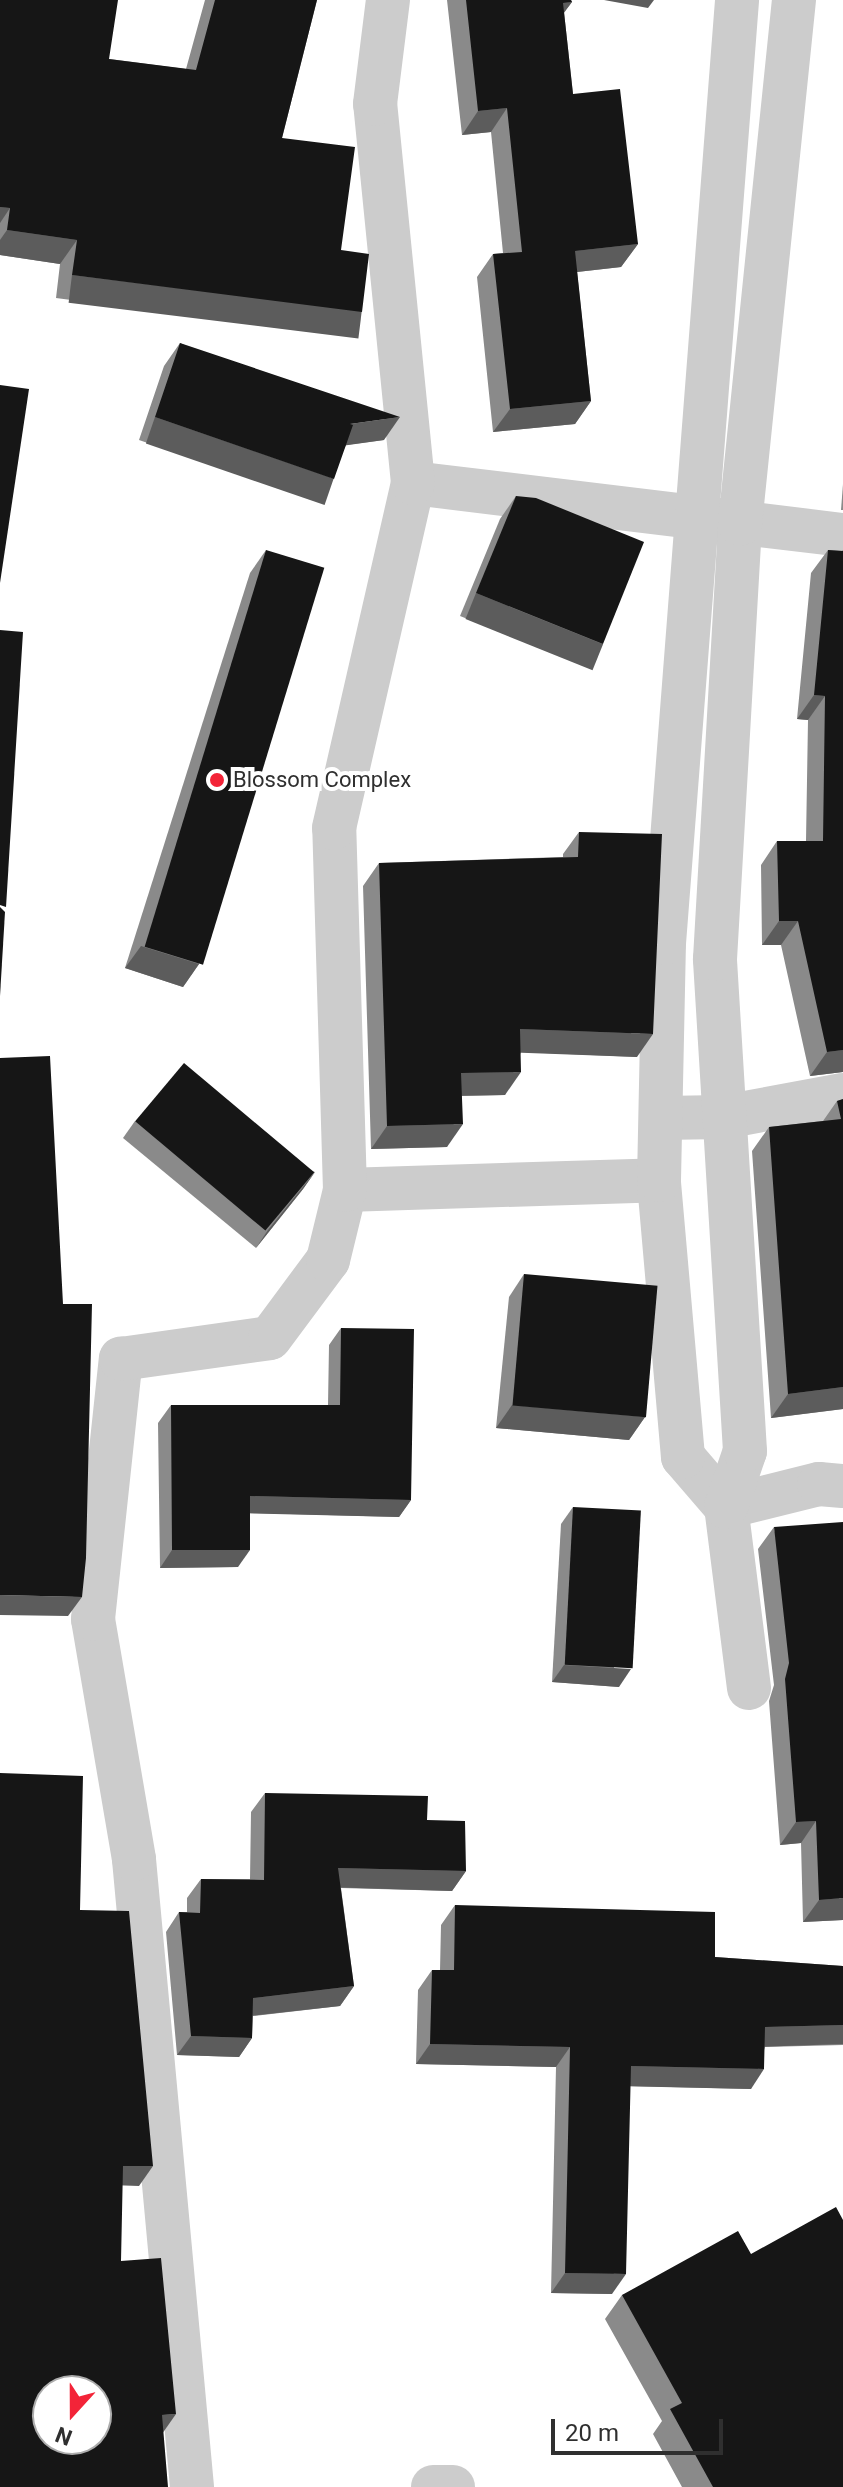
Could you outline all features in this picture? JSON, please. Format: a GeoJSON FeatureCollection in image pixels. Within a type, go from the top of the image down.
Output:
{"type":"FeatureCollection","features":[{"type":"Feature","properties":{"kind":"street"},"geometry":{"type":"LineString","coordinates":[[192,2487],[134,1859],[93,1619],[121,1359],[270,1338],[328,1260],[345,1190],[334,828],[413,483],[375,104],[388,0]]}},
{"type":"Feature","properties":{"kind":"street"},"geometry":{"type":"LineString","coordinates":[[726,1507],[683,1457],[659,1180],[664,943],[737,0]]}},
{"type":"Feature","properties":{"kind":"street"},"geometry":{"type":"LineString","coordinates":[[749,1688],[726,1507],[745,1451],[715,959],[740,524],[794,0]]}},
{"type":"Feature","properties":{"kind":"street"},"geometry":{"type":"LineString","coordinates":[[413,483],[843,535]]}},
{"type":"Feature","properties":{"kind":"street"},"geometry":{"type":"LineString","coordinates":[[661,1118],[724,1117],[843,1095]]}},
{"type":"Feature","properties":{"kind":"street"},"geometry":{"type":"LineString","coordinates":[[345,1190],[659,1180]]}},
{"type":"Feature","properties":{"kind":"street"},"geometry":{"type":"LineString","coordinates":[[726,1507],[819,1484],[843,1486]]}},
{"type":"Feature","properties":{"kind":"street"},"geometry":{"type":"LineString","coordinates":[[433,2487],[453,2487]]}},
{"type":"Feature","properties":{"kind":"building"},"geometry":{"type":"Polygon","coordinates":[[[0,0],[118,0],[109,59],[196,70],[215,0],[317,0],[282,138],[355,147],[341,250],[369,254],[362,312],[72,275],[77,240],[7,230],[10,208],[0,207],[0,0]]]}},
{"type":"Feature","properties":{"kind":"building"},"geometry":{"type":"Polygon","coordinates":[[[466,0],[571,0],[563,3],[573,94],[620,89],[638,244],[575,251],[591,401],[510,409],[493,254],[522,252],[507,108],[478,111],[466,0]]]}},
{"type":"Feature","properties":{"kind":"building"},"geometry":{"type":"Polygon","coordinates":[[[180,343],[400,417],[350,424],[353,425],[334,479],[155,417],[180,343]]]}},
{"type":"Feature","properties":{"kind":"building"},"geometry":{"type":"Polygon","coordinates":[[[0,385],[29,389],[0,583],[0,385]]]}},
{"type":"Feature","properties":{"kind":"building"},"geometry":{"type":"Polygon","coordinates":[[[516,496],[536,498],[644,542],[603,644],[476,593],[516,496]]]}},
{"type":"Feature","properties":{"kind":"building","name":"Blossom Complex"},"geometry":{"type":"Polygon","coordinates":[[[266,550],[324,568],[203,965],[145,947],[266,550]]]}},
{"type":"Feature","properties":{"kind":"building"},"geometry":{"type":"Polygon","coordinates":[[[828,550],[843,551],[843,1050],[827,1052],[798,921],[779,921],[777,841],[823,841],[825,696],[814,695],[828,550]]]}},
{"type":"Feature","properties":{"kind":"building"},"geometry":{"type":"Polygon","coordinates":[[[0,630],[23,632],[6,907],[0,905],[0,630]]]}},
{"type":"Feature","properties":{"kind":"building"},"geometry":{"type":"Polygon","coordinates":[[[579,832],[662,834],[653,1034],[520,1029],[521,1072],[461,1073],[463,1124],[387,1126],[379,863],[578,857],[579,832]]]}},
{"type":"Feature","properties":{"kind":"building"},"geometry":{"type":"Polygon","coordinates":[[[0,907],[5,912],[0,996],[0,907]]]}},
{"type":"Feature","properties":{"kind":"building"},"geometry":{"type":"Polygon","coordinates":[[[50,1056],[63,1304],[92,1304],[86,1558],[82,1597],[0,1595],[0,1058],[50,1056]]]}},
{"type":"Feature","properties":{"kind":"building"},"geometry":{"type":"Polygon","coordinates":[[[184,1063],[314,1172],[265,1230],[135,1121],[184,1063]]]}},
{"type":"Feature","properties":{"kind":"building"},"geometry":{"type":"Polygon","coordinates":[[[843,1099],[843,1387],[788,1394],[769,1127],[841,1119],[837,1101],[843,1099]]]}},
{"type":"Feature","properties":{"kind":"building"},"geometry":{"type":"Polygon","coordinates":[[[524,1274],[657,1286],[646,1417],[512,1405],[524,1274]]]}},
{"type":"Feature","properties":{"kind":"building"},"geometry":{"type":"Polygon","coordinates":[[[341,1328],[414,1329],[411,1500],[250,1496],[250,1550],[172,1550],[171,1405],[340,1405],[341,1328]]]}},
{"type":"Feature","properties":{"kind":"building"},"geometry":{"type":"Polygon","coordinates":[[[573,1507],[641,1511],[633,1668],[565,1665],[573,1507]]]}},
{"type":"Feature","properties":{"kind":"building"},"geometry":{"type":"Polygon","coordinates":[[[843,1522],[843,1898],[819,1900],[816,1821],[796,1822],[785,1679],[789,1663],[774,1527],[843,1522]]]}},
{"type":"Feature","properties":{"kind":"building"},"geometry":{"type":"Polygon","coordinates":[[[0,1773],[83,1776],[80,1910],[129,1911],[153,2166],[123,2166],[121,2261],[161,2258],[176,2414],[162,2415],[168,2487],[0,2487],[0,1773]]]}},
{"type":"Feature","properties":{"kind":"building"},"geometry":{"type":"Polygon","coordinates":[[[265,1793],[428,1796],[427,1820],[465,1821],[466,1871],[338,1868],[354,1986],[253,1998],[252,2038],[191,2036],[179,1912],[200,1913],[201,1879],[264,1880],[265,1793]]]}},
{"type":"Feature","properties":{"kind":"building"},"geometry":{"type":"Polygon","coordinates":[[[455,1905],[715,1912],[715,1957],[843,1966],[843,2025],[765,2027],[764,2069],[631,2066],[626,2274],[565,2273],[570,2047],[430,2044],[432,1970],[454,1970],[455,1905]]]}},
{"type":"Feature","properties":{"kind":"building"},"geometry":{"type":"Polygon","coordinates":[[[836,2207],[843,2220],[843,2487],[713,2487],[670,2409],[682,2403],[622,2295],[738,2231],[751,2254],[836,2207]]]}},
{"type":"Feature","properties":{"kind":"place","name":"Blossom Complex"},"geometry":{"type":"Point","coordinates":[217,780]}}]}
